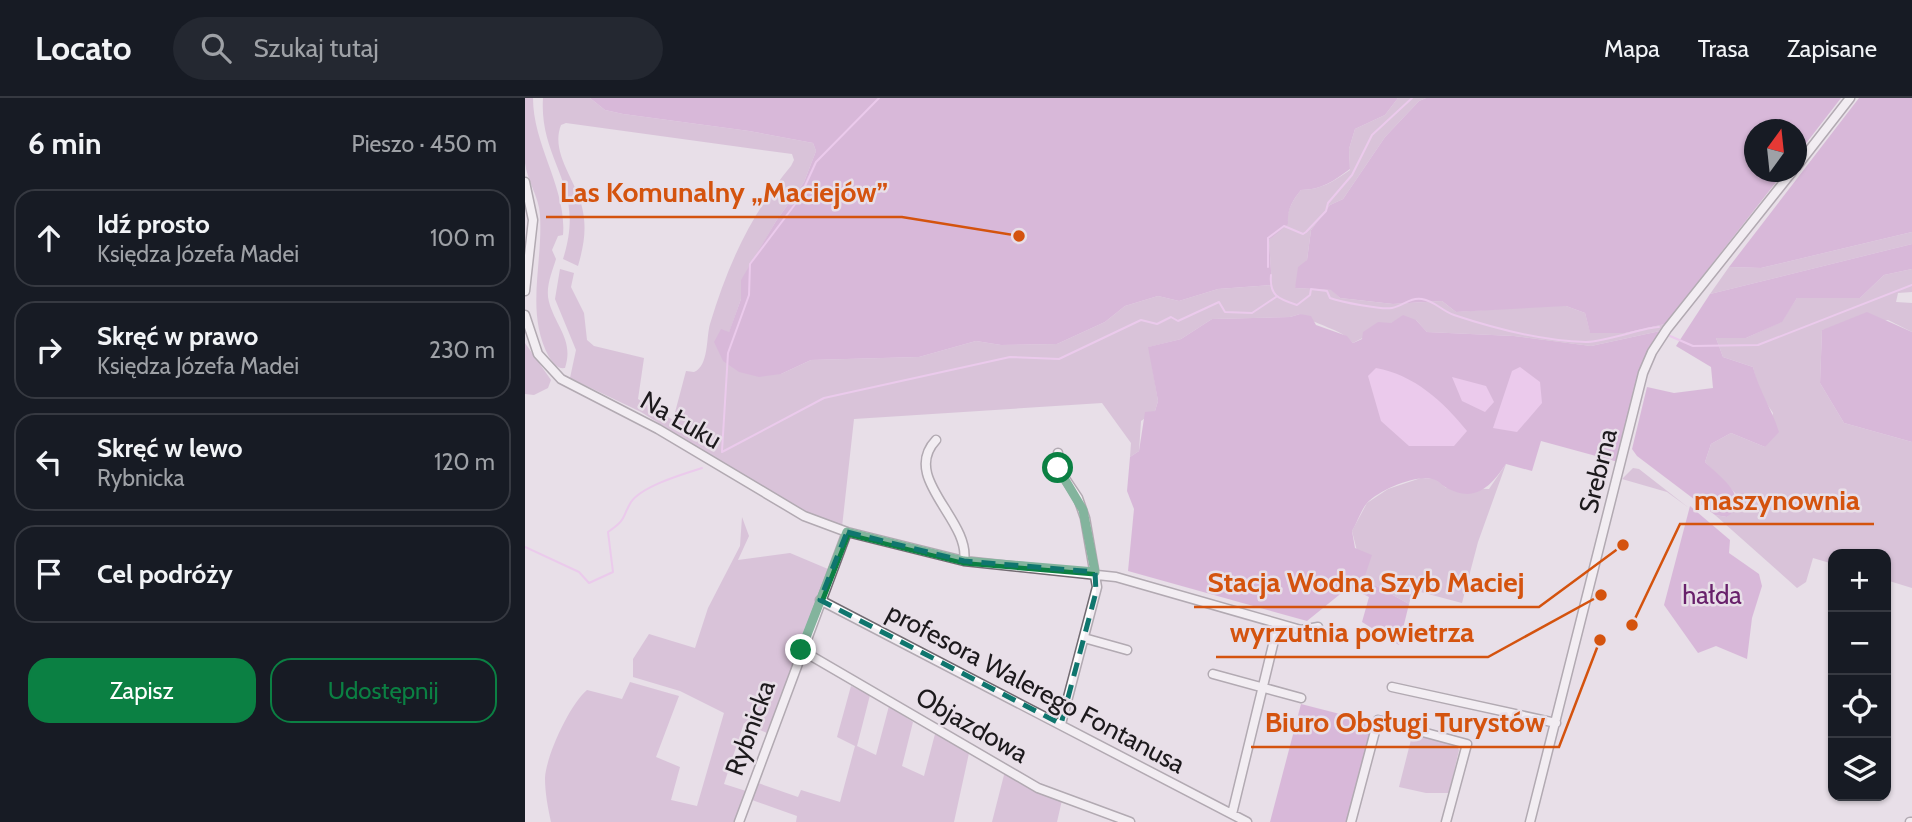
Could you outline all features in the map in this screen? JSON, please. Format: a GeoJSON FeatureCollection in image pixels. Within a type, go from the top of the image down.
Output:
{"type":"FeatureCollection","features":[{"type":"Feature","properties":{"kind":"street"},"geometry":{"type":"LineString","coordinates":[[1807,153],[1850,98]]}},
{"type":"Feature","properties":{"kind":"street"},"geometry":{"type":"LineString","coordinates":[[525,182],[533,220],[525,291]]}},
{"type":"Feature","properties":{"kind":"street","name":"Srebrna"},"geometry":{"type":"LineString","coordinates":[[1530,822],[1643,373],[1652,352],[1784,182]]}},
{"type":"Feature","properties":{"kind":"street","name":"Na Łuku"},"geometry":{"type":"LineString","coordinates":[[525,316],[538,354],[561,379],[658,429],[797,513],[847,532],[964,561],[1095,572],[1301,630],[1318,627]]}},
{"type":"Feature","properties":{"kind":"street"},"geometry":{"type":"LineString","coordinates":[[936,440],[929,451],[925,470],[964,544],[964,561]]}},
{"type":"Feature","properties":{"kind":"street"},"geometry":{"type":"LineString","coordinates":[[1058,453],[1058,468],[1078,498],[1085,518],[1097,592],[1061,724]]}},
{"type":"Feature","properties":{"kind":"street","name":"Rybnicka"},"geometry":{"type":"LineString","coordinates":[[739,822],[847,532]]}},
{"type":"Feature","properties":{"kind":"street","name":"profesora Walerego Fontanusa"},"geometry":{"type":"LineString","coordinates":[[820,600],[1247,822]]}},
{"type":"Feature","properties":{"kind":"street"},"geometry":{"type":"LineString","coordinates":[[1232,814],[1278,624]]}},
{"type":"Feature","properties":{"kind":"street"},"geometry":{"type":"LineString","coordinates":[[1084,638],[1127,650]]}},
{"type":"Feature","properties":{"kind":"street","name":"Objazdowa"},"geometry":{"type":"LineString","coordinates":[[801,650],[1038,788],[1130,822]]}},
{"type":"Feature","properties":{"kind":"street"},"geometry":{"type":"LineString","coordinates":[[1213,674],[1301,698]]}},
{"type":"Feature","properties":{"kind":"street"},"geometry":{"type":"LineString","coordinates":[[1392,687],[1556,723]]}},
{"type":"Feature","properties":{"kind":"street"},"geometry":{"type":"LineString","coordinates":[[1351,822],[1378,720],[1467,744],[1446,822]]}},
{"type":"Feature","properties":{"kind":"highlighted area"},"geometry":{"type":"Polygon","coordinates":[[[847,532],[964,561],[1095,572],[1096,592],[1061,724],[820,600],[847,532]]]}},
{"type":"Feature","properties":{"kind":"shaded area"},"geometry":{"type":"Polygon","coordinates":[[[525,98],[533,98],[538,133],[563,218],[563,235],[558,236],[552,250],[556,259],[548,291],[552,311],[566,341],[565,368],[558,367],[549,357],[538,323],[536,305],[540,215],[525,163],[525,98]]]}},
{"type":"Feature","properties":{"kind":"shaded area"},"geometry":{"type":"Polygon","coordinates":[[[543,98],[590,98],[605,110],[623,114],[749,131],[813,143],[816,151],[804,182],[776,221],[742,280],[741,299],[729,333],[781,374],[811,360],[919,357],[976,341],[1001,345],[1057,344],[1105,322],[1125,306],[1158,296],[1179,301],[1218,289],[1272,285],[1269,240],[1287,224],[1289,210],[1295,198],[1301,190],[1321,187],[1350,170],[1349,149],[1355,129],[1385,115],[1398,98],[1426,98],[1419,101],[1385,137],[1343,199],[1330,205],[1311,230],[1307,260],[1295,288],[1332,290],[1340,298],[1393,304],[1442,301],[1456,312],[1566,306],[1585,313],[1590,332],[1625,333],[1665,324],[1660,331],[1591,346],[1514,336],[1427,332],[1416,320],[1391,323],[1353,343],[1342,334],[1300,314],[1290,317],[1212,319],[1181,339],[1149,347],[1158,401],[1155,411],[1141,421],[1139,451],[1130,457],[1131,443],[1102,403],[854,419],[842,527],[804,514],[641,412],[570,378],[576,350],[555,299],[560,269],[574,273],[571,287],[584,313],[587,340],[594,346],[644,358],[638,399],[673,420],[686,371],[694,372],[699,369],[705,358],[710,324],[733,260],[764,202],[791,166],[794,160],[792,154],[566,123],[561,125],[558,135],[561,156],[584,215],[584,236],[578,266],[563,259],[569,234],[569,212],[566,193],[548,140],[543,98]]]}},
{"type":"Feature","properties":{"kind":"shaded area"},"geometry":{"type":"Polygon","coordinates":[[[1912,232],[1912,244],[1710,294],[1729,267],[1761,268],[1912,232]]]}},
{"type":"Feature","properties":{"kind":"shaded area"},"geometry":{"type":"Polygon","coordinates":[[[1912,269],[1912,292],[1898,293],[1896,302],[1912,303],[1912,332],[1888,320],[1822,330],[1820,383],[1844,423],[1912,442],[1912,588],[1891,582],[1891,549],[1828,549],[1828,562],[1813,558],[1806,582],[1797,588],[1715,515],[1727,517],[1738,504],[1736,494],[1705,462],[1711,444],[1731,433],[1765,447],[1773,413],[1759,392],[1753,367],[1723,357],[1716,338],[1746,338],[1781,322],[1797,298],[1860,298],[1884,275],[1912,269]]]}},
{"type":"Feature","properties":{"kind":"shaded area"},"geometry":{"type":"Polygon","coordinates":[[[525,343],[551,380],[548,388],[534,395],[525,394],[525,343]]]}},
{"type":"Feature","properties":{"kind":"shaded area"},"geometry":{"type":"Polygon","coordinates":[[[1520,367],[1540,382],[1542,403],[1517,432],[1493,428],[1512,371],[1520,367]]]}},
{"type":"Feature","properties":{"kind":"shaded area"},"geometry":{"type":"Polygon","coordinates":[[[1376,368],[1390,371],[1427,391],[1448,409],[1467,431],[1454,446],[1409,446],[1381,421],[1368,376],[1376,368]]]}},
{"type":"Feature","properties":{"kind":"shaded area"},"geometry":{"type":"Polygon","coordinates":[[[1452,377],[1486,386],[1494,402],[1485,412],[1462,401],[1452,377]]]}},
{"type":"Feature","properties":{"kind":"shaded area"},"geometry":{"type":"Polygon","coordinates":[[[1506,464],[1478,542],[1462,603],[1413,590],[1409,604],[1364,579],[1352,531],[1367,503],[1388,489],[1421,478],[1435,479],[1446,488],[1489,489],[1506,464]]]}},
{"type":"Feature","properties":{"kind":"shaded area"},"geometry":{"type":"Polygon","coordinates":[[[1633,468],[1639,469],[1689,508],[1667,492],[1622,479],[1633,468]]]}},
{"type":"Feature","properties":{"kind":"shaded area"},"geometry":{"type":"Polygon","coordinates":[[[742,517],[749,536],[738,560],[790,553],[828,569],[767,733],[744,723],[724,784],[746,791],[736,822],[551,822],[546,768],[554,744],[573,707],[587,690],[622,699],[630,682],[679,696],[656,757],[680,767],[671,800],[697,806],[724,713],[680,691],[633,677],[633,659],[649,634],[695,648],[708,608],[740,546],[742,517]]]}},
{"type":"Feature","properties":{"kind":"shaded area"},"geometry":{"type":"Polygon","coordinates":[[[851,686],[870,695],[857,746],[876,755],[889,706],[913,722],[902,766],[924,776],[935,734],[969,753],[954,822],[796,822],[797,816],[752,800],[758,783],[798,797],[801,790],[840,802],[855,746],[837,737],[851,686]]]}},
{"type":"Feature","properties":{"kind":"shaded area"},"geometry":{"type":"Polygon","coordinates":[[[1413,732],[1455,743],[1459,750],[1449,793],[1426,793],[1399,787],[1413,732]]]}},
{"type":"Feature","properties":{"kind":"shaded area"},"geometry":{"type":"Polygon","coordinates":[[[1005,771],[1062,800],[1057,822],[992,822],[1005,771]]]}},
{"type":"Feature","properties":{"kind":"green space"},"geometry":{"type":"Polygon","coordinates":[[[590,98],[1398,98],[1385,115],[1355,129],[1349,149],[1350,169],[1327,184],[1301,190],[1295,198],[1289,210],[1288,224],[1269,240],[1272,285],[1218,289],[1179,301],[1158,296],[1125,306],[1105,322],[1057,344],[1001,345],[976,341],[919,357],[811,360],[781,374],[759,377],[739,372],[723,361],[714,342],[721,329],[729,332],[741,299],[741,280],[776,221],[804,182],[816,151],[813,143],[749,131],[623,114],[605,110],[590,98]]]}},
{"type":"Feature","properties":{"kind":"green space"},"geometry":{"type":"Polygon","coordinates":[[[1426,98],[1841,98],[1807,142],[1807,119],[1744,119],[1744,182],[1776,182],[1665,324],[1625,333],[1590,333],[1585,313],[1566,306],[1456,312],[1442,301],[1393,304],[1340,298],[1331,290],[1295,288],[1298,267],[1307,260],[1311,230],[1330,205],[1343,199],[1385,137],[1419,101],[1426,98]]]}},
{"type":"Feature","properties":{"kind":"green space"},"geometry":{"type":"Polygon","coordinates":[[[1859,98],[1912,98],[1912,232],[1761,268],[1729,267],[1794,182],[1807,182],[1807,166],[1859,98]]]}},
{"type":"Feature","properties":{"kind":"green space"},"geometry":{"type":"Polygon","coordinates":[[[1912,244],[1912,269],[1884,275],[1860,298],[1797,298],[1782,322],[1746,338],[1716,338],[1723,357],[1753,367],[1779,432],[1765,447],[1731,433],[1711,444],[1705,462],[1731,488],[1737,503],[1727,517],[1715,515],[1637,456],[1632,449],[1647,387],[1674,393],[1713,388],[1711,367],[1676,346],[1710,294],[1912,244]]]}},
{"type":"Feature","properties":{"kind":"green space"},"geometry":{"type":"Polygon","coordinates":[[[1867,312],[1912,332],[1912,442],[1844,423],[1820,383],[1822,330],[1867,312]]]}},
{"type":"Feature","properties":{"kind":"green space"},"geometry":{"type":"Polygon","coordinates":[[[1300,314],[1311,316],[1316,325],[1347,336],[1353,343],[1362,339],[1363,332],[1378,322],[1391,323],[1403,315],[1416,320],[1427,332],[1514,336],[1591,346],[1660,331],[1638,378],[1618,462],[1541,441],[1532,471],[1506,464],[1488,486],[1473,493],[1456,492],[1436,480],[1425,478],[1398,485],[1380,493],[1367,503],[1352,531],[1355,548],[1372,555],[1364,579],[1409,604],[1399,645],[1362,622],[1369,597],[1357,591],[1344,591],[1307,621],[1128,571],[1134,509],[1127,491],[1130,457],[1139,451],[1145,412],[1155,411],[1158,401],[1148,347],[1181,339],[1212,319],[1290,317],[1300,314]]]}},
{"type":"Feature","properties":{"kind":"green space","name":"hałda"},"geometry":{"type":"Polygon","coordinates":[[[1690,506],[1730,540],[1729,553],[1759,574],[1762,586],[1752,618],[1747,659],[1716,646],[1698,653],[1664,605],[1690,506]]]}},
{"type":"Feature","properties":{"kind":"green space"},"geometry":{"type":"Polygon","coordinates":[[[1301,704],[1375,723],[1349,822],[1270,822],[1301,704]]]}},
{"type":"Feature","properties":{"kind":"waterway"},"geometry":{"type":"LineString","coordinates":[[722,451],[728,353],[749,295],[750,264],[799,199],[816,162],[879,98]]}},
{"type":"Feature","properties":{"kind":"waterway"},"geometry":{"type":"LineString","coordinates":[[1268,267],[1268,238],[1284,226],[1303,234],[1306,232],[1326,211],[1328,203],[1352,175],[1372,135],[1412,98]]}},
{"type":"Feature","properties":{"kind":"waterway"},"geometry":{"type":"LineString","coordinates":[[1271,275],[1272,288],[1277,296],[1297,305],[1310,295],[1311,289],[1327,291],[1330,298],[1335,300],[1380,308],[1392,308],[1414,299],[1422,299],[1450,313],[1519,333],[1586,342],[1659,327]]}},
{"type":"Feature","properties":{"kind":"waterway"},"geometry":{"type":"LineString","coordinates":[[1670,336],[1693,346],[1758,345],[1912,285]]}},
{"type":"Feature","properties":{"kind":"waterway"},"geometry":{"type":"LineString","coordinates":[[722,452],[824,398],[1010,357],[1059,359],[1141,320],[1157,324],[1171,317],[1178,321],[1219,302],[1225,312],[1252,313],[1276,297]]}},
{"type":"Feature","properties":{"kind":"waterway"},"geometry":{"type":"LineString","coordinates":[[525,547],[579,572],[589,583],[613,572],[608,532],[621,521],[636,496],[663,481],[702,468]]}},
{"type":"Feature","properties":{"kind":"place","name":"Las Komunalny „Maciejów”"},"geometry":{"type":"Point","coordinates":[1019,236]}},
{"type":"Feature","properties":{"kind":"place","name":"Stacja Wodna Szyb Maciej"},"geometry":{"type":"Point","coordinates":[1623,545]}},
{"type":"Feature","properties":{"kind":"place","name":"wyrzutnia powietrza"},"geometry":{"type":"Point","coordinates":[1601,595]}},
{"type":"Feature","properties":{"kind":"place","name":"maszynownia"},"geometry":{"type":"Point","coordinates":[1632,625]}},
{"type":"Feature","properties":{"kind":"place","name":"Biuro Obsługi Turystów"},"geometry":{"type":"Point","coordinates":[1600,640]}},
{"type":"Feature","properties":{"kind":"route"},"geometry":{"type":"LineString","coordinates":[[801,650],[847,532],[964,561],[1095,572],[1083,510],[1058,468]]}}]}
